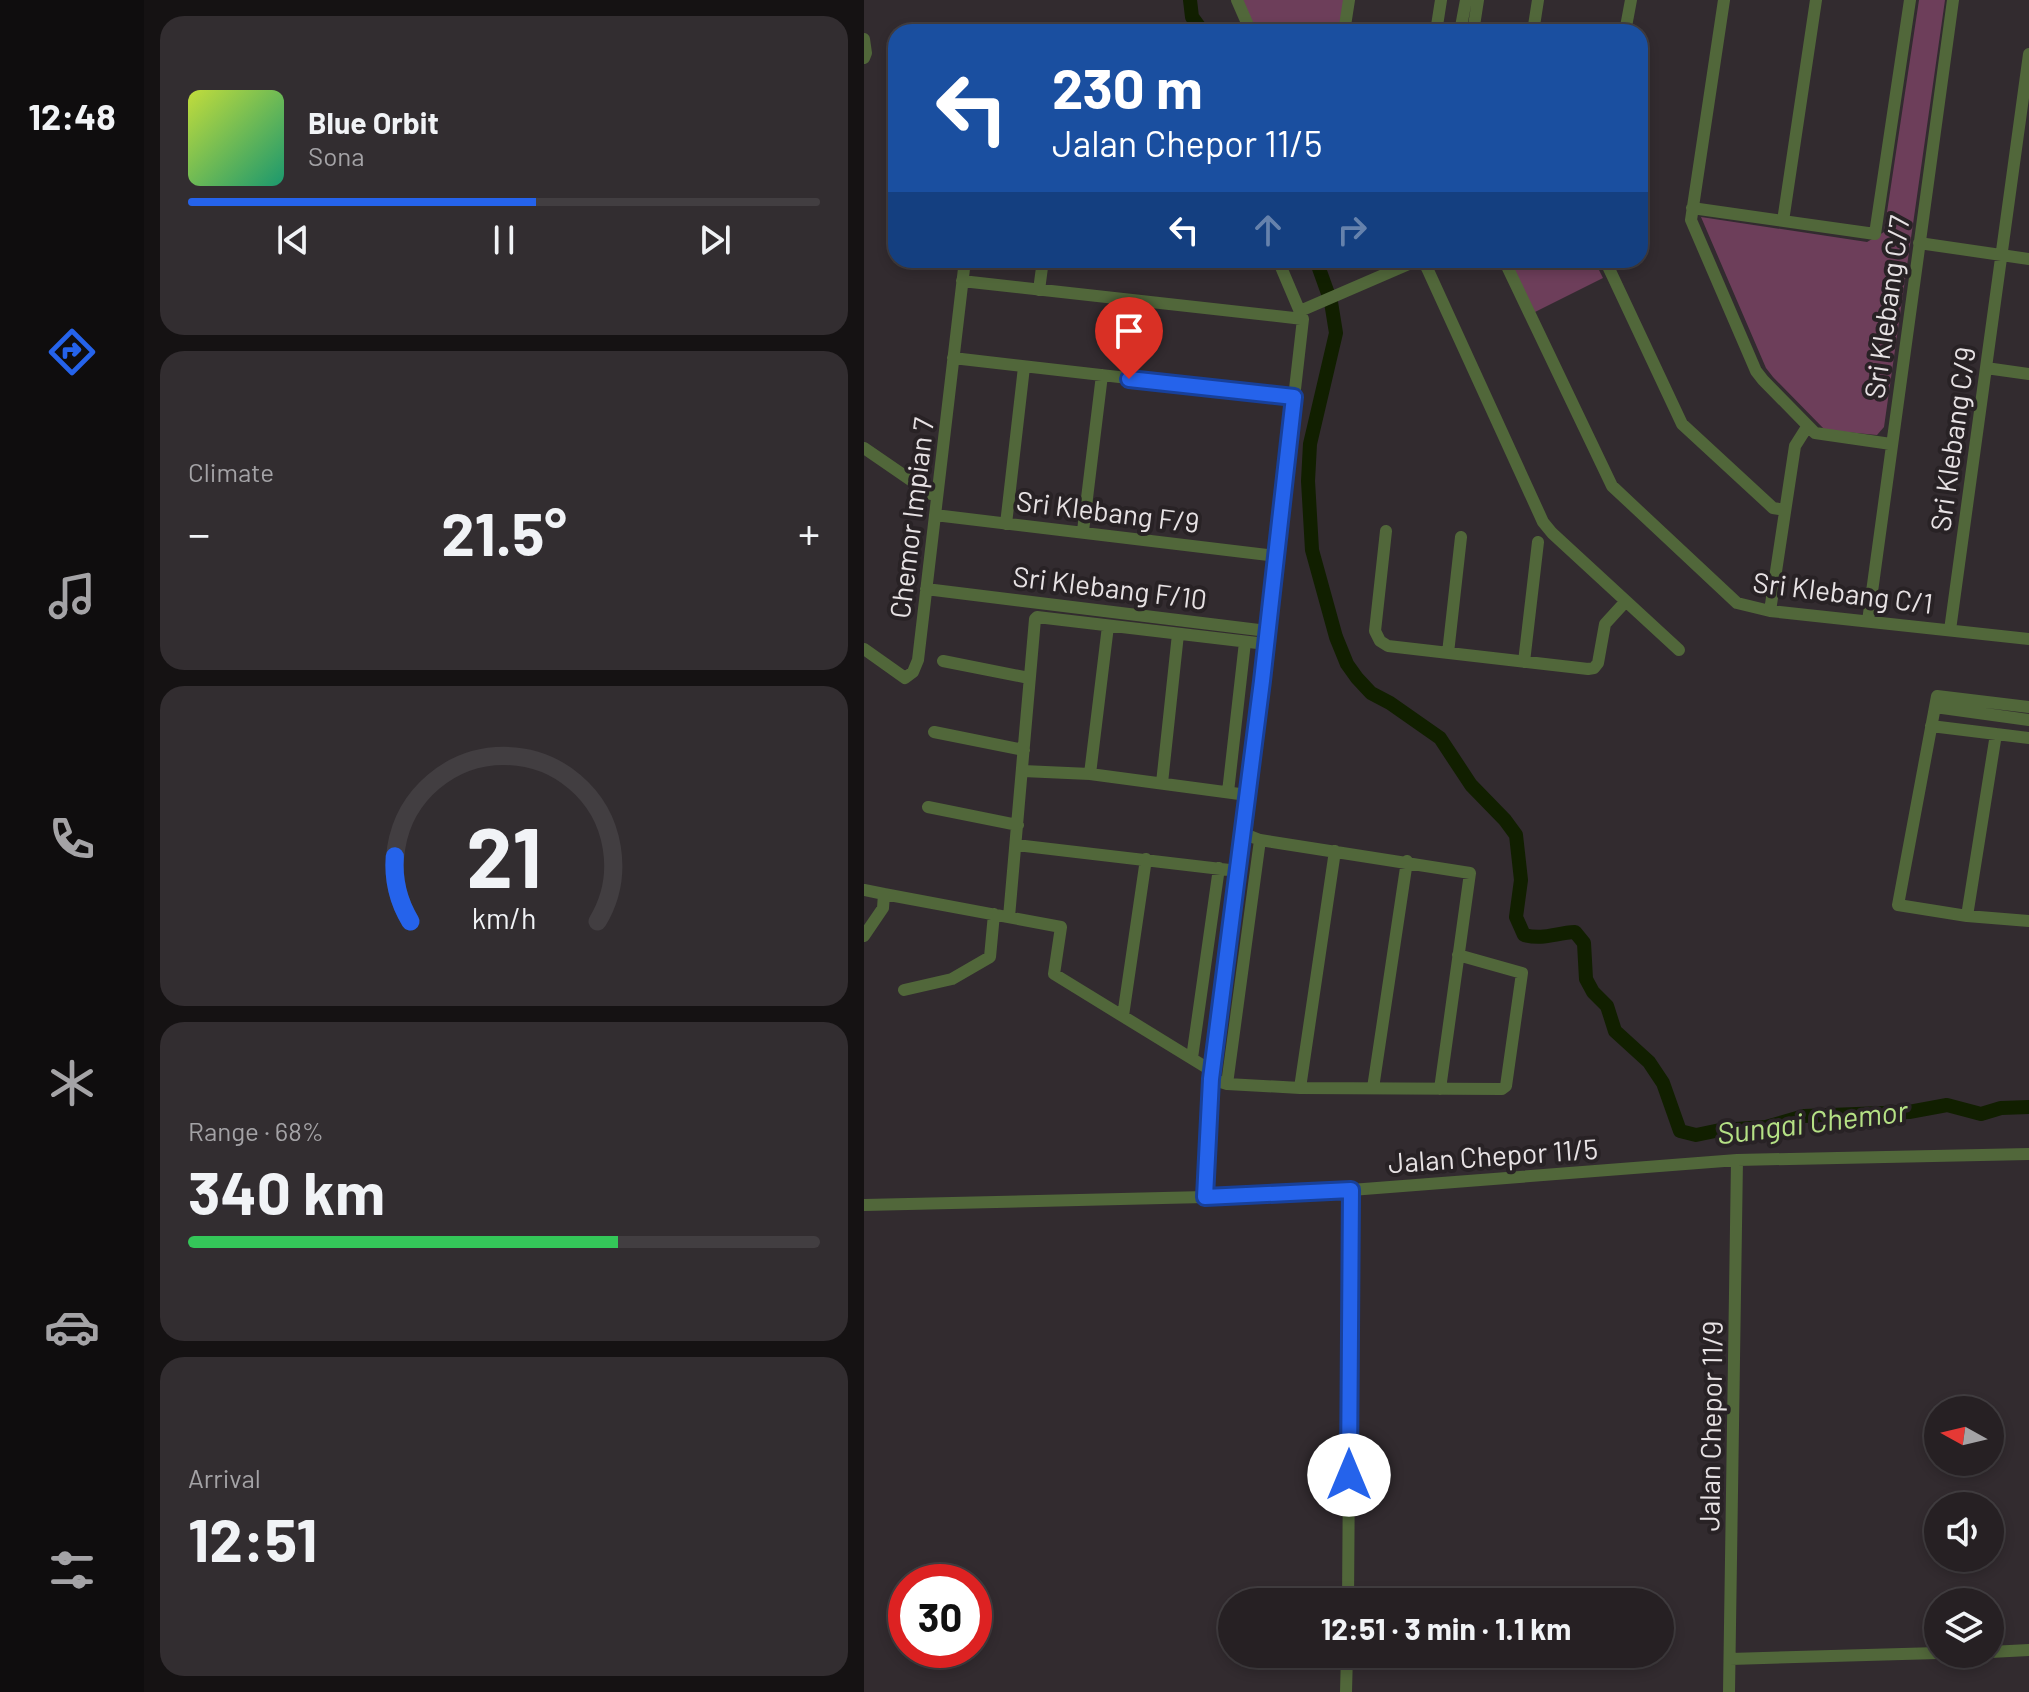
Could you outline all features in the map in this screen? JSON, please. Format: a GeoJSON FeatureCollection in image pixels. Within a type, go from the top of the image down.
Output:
{"type":"FeatureCollection","features":[{"type":"Feature","properties":{"kind":"street"},"geometry":{"type":"LineString","coordinates":[[1237,0],[1248,24]]}},
{"type":"Feature","properties":{"kind":"street"},"geometry":{"type":"LineString","coordinates":[[1345,24],[1349,0]]}},
{"type":"Feature","properties":{"kind":"street"},"geometry":{"type":"LineString","coordinates":[[1437,24],[1441,0]]}},
{"type":"Feature","properties":{"kind":"street"},"geometry":{"type":"LineString","coordinates":[[1462,24],[1466,0]]}},
{"type":"Feature","properties":{"kind":"street"},"geometry":{"type":"LineString","coordinates":[[1474,24],[1478,0]]}},
{"type":"Feature","properties":{"kind":"street"},"geometry":{"type":"LineString","coordinates":[[1534,24],[1538,0]]}},
{"type":"Feature","properties":{"kind":"street"},"geometry":{"type":"LineString","coordinates":[[1626,24],[1631,0]]}},
{"type":"Feature","properties":{"kind":"street"},"geometry":{"type":"LineString","coordinates":[[1724,0],[1691,220],[1756,371],[1807,427],[1821,434],[1891,444]]}},
{"type":"Feature","properties":{"kind":"street"},"geometry":{"type":"LineString","coordinates":[[1783,221],[1816,0]]}},
{"type":"Feature","properties":{"kind":"street"},"geometry":{"type":"LineString","coordinates":[[1692,208],[1875,234],[1910,0]]}},
{"type":"Feature","properties":{"kind":"street","name":"Sri Klebang C/7"},"geometry":{"type":"LineString","coordinates":[[1868,621],[1953,0]]}},
{"type":"Feature","properties":{"kind":"street"},"geometry":{"type":"LineString","coordinates":[[864,39],[864,58]]}},
{"type":"Feature","properties":{"kind":"street","name":"Sri Klebang C/9"},"geometry":{"type":"LineString","coordinates":[[1950,630],[2029,54]]}},
{"type":"Feature","properties":{"kind":"street"},"geometry":{"type":"LineString","coordinates":[[1919,243],[2029,259]]}},
{"type":"Feature","properties":{"kind":"street","name":"Chemor Impian 7"},"geometry":{"type":"LineString","coordinates":[[864,649],[905,678],[913,672],[918,660],[964,268]]}},
{"type":"Feature","properties":{"kind":"street"},"geometry":{"type":"LineString","coordinates":[[1039,290],[1042,268]]}},
{"type":"Feature","properties":{"kind":"street"},"geometry":{"type":"LineString","coordinates":[[1205,1197],[1211,1075],[1276,556],[1302,315],[1281,268]]}},
{"type":"Feature","properties":{"kind":"street"},"geometry":{"type":"LineString","coordinates":[[962,281],[1302,315],[1401,268]]}},
{"type":"Feature","properties":{"kind":"street"},"geometry":{"type":"LineString","coordinates":[[1427,268],[1543,522],[1679,650]]}},
{"type":"Feature","properties":{"kind":"street","name":"Sri Klebang C/1"},"geometry":{"type":"LineString","coordinates":[[1508,268],[1612,486],[1737,603],[1770,611],[2029,639]]}},
{"type":"Feature","properties":{"kind":"street"},"geometry":{"type":"LineString","coordinates":[[1609,268],[1682,424],[1773,508],[1785,510]]}},
{"type":"Feature","properties":{"kind":"street"},"geometry":{"type":"LineString","coordinates":[[953,358],[1294,397]]}},
{"type":"Feature","properties":{"kind":"street"},"geometry":{"type":"LineString","coordinates":[[1006,524],[1024,367]]}},
{"type":"Feature","properties":{"kind":"street"},"geometry":{"type":"LineString","coordinates":[[1986,368],[2029,374]]}},
{"type":"Feature","properties":{"kind":"street"},"geometry":{"type":"LineString","coordinates":[[1083,531],[1102,375]]}},
{"type":"Feature","properties":{"kind":"street"},"geometry":{"type":"LineString","coordinates":[[1770,611],[1795,446],[1807,427]]}},
{"type":"Feature","properties":{"kind":"street"},"geometry":{"type":"LineString","coordinates":[[864,448],[931,494]]}},
{"type":"Feature","properties":{"kind":"street","name":"Sri Klebang F/9"},"geometry":{"type":"LineString","coordinates":[[935,515],[1276,556]]}},
{"type":"Feature","properties":{"kind":"street"},"geometry":{"type":"LineString","coordinates":[[1386,531],[1375,631],[1380,641],[1388,646],[1594,668],[1598,663],[1605,624],[1626,601]]}},
{"type":"Feature","properties":{"kind":"street"},"geometry":{"type":"LineString","coordinates":[[1448,653],[1461,537]]}},
{"type":"Feature","properties":{"kind":"street"},"geometry":{"type":"LineString","coordinates":[[1524,662],[1538,542]]}},
{"type":"Feature","properties":{"kind":"street","name":"Sri Klebang F/10"},"geometry":{"type":"LineString","coordinates":[[926,589],[1266,637]]}},
{"type":"Feature","properties":{"kind":"street"},"geometry":{"type":"LineString","coordinates":[[1009,917],[1034,622],[1037,617],[1245,642],[1266,637]]}},
{"type":"Feature","properties":{"kind":"street"},"geometry":{"type":"LineString","coordinates":[[1090,774],[1108,626]]}},
{"type":"Feature","properties":{"kind":"street"},"geometry":{"type":"LineString","coordinates":[[1162,783],[1178,634]]}},
{"type":"Feature","properties":{"kind":"street"},"geometry":{"type":"LineString","coordinates":[[1228,792],[1245,642]]}},
{"type":"Feature","properties":{"kind":"street"},"geometry":{"type":"LineString","coordinates":[[943,661],[1029,678]]}},
{"type":"Feature","properties":{"kind":"street"},"geometry":{"type":"LineString","coordinates":[[1936,701],[2029,707]]}},
{"type":"Feature","properties":{"kind":"street"},"geometry":{"type":"LineString","coordinates":[[1936,701],[2029,720]]}},
{"type":"Feature","properties":{"kind":"street"},"geometry":{"type":"LineString","coordinates":[[1936,701],[1898,905],[1967,916],[2029,921]]}},
{"type":"Feature","properties":{"kind":"street"},"geometry":{"type":"LineString","coordinates":[[1931,726],[2029,738]]}},
{"type":"Feature","properties":{"kind":"street"},"geometry":{"type":"LineString","coordinates":[[934,732],[1024,750]]}},
{"type":"Feature","properties":{"kind":"street"},"geometry":{"type":"LineString","coordinates":[[1967,916],[1996,734]]}},
{"type":"Feature","properties":{"kind":"street"},"geometry":{"type":"LineString","coordinates":[[1023,771],[1090,774],[1247,795]]}},
{"type":"Feature","properties":{"kind":"street"},"geometry":{"type":"LineString","coordinates":[[928,807],[1018,825]]}},
{"type":"Feature","properties":{"kind":"street"},"geometry":{"type":"LineString","coordinates":[[1242,833],[1260,840],[1470,873],[1440,1089]]}},
{"type":"Feature","properties":{"kind":"street"},"geometry":{"type":"LineString","coordinates":[[1227,1084],[1260,840]]}},
{"type":"Feature","properties":{"kind":"street"},"geometry":{"type":"LineString","coordinates":[[1016,845],[1238,871]]}},
{"type":"Feature","properties":{"kind":"street"},"geometry":{"type":"LineString","coordinates":[[1300,1088],[1335,851]]}},
{"type":"Feature","properties":{"kind":"street"},"geometry":{"type":"LineString","coordinates":[[1123,1016],[1146,859]]}},
{"type":"Feature","properties":{"kind":"street"},"geometry":{"type":"LineString","coordinates":[[1373,1088],[1407,861]]}},
{"type":"Feature","properties":{"kind":"street"},"geometry":{"type":"LineString","coordinates":[[1192,1058],[1219,868]]}},
{"type":"Feature","properties":{"kind":"street"},"geometry":{"type":"LineString","coordinates":[[864,890],[1061,927],[1054,974],[1192,1058],[1227,1084],[1300,1088],[1502,1089],[1506,1086],[1522,977],[1519,971],[1458,955]]}},
{"type":"Feature","properties":{"kind":"street"},"geometry":{"type":"LineString","coordinates":[[864,936],[883,908],[884,894]]}},
{"type":"Feature","properties":{"kind":"street"},"geometry":{"type":"LineString","coordinates":[[904,990],[952,979],[990,957],[994,914]]}},
{"type":"Feature","properties":{"kind":"street","name":"Jalan Chepor 11/5"},"geometry":{"type":"LineString","coordinates":[[864,1205],[1205,1197],[1351,1190],[1737,1160],[2029,1154]]}},
{"type":"Feature","properties":{"kind":"street","name":"Jalan Chepor 11/9"},"geometry":{"type":"LineString","coordinates":[[1729,1692],[1737,1160]]}},
{"type":"Feature","properties":{"kind":"street"},"geometry":{"type":"LineString","coordinates":[[1348,1588],[1351,1190]]}},
{"type":"Feature","properties":{"kind":"street"},"geometry":{"type":"LineString","coordinates":[[2004,1651],[2029,1650]]}},
{"type":"Feature","properties":{"kind":"street"},"geometry":{"type":"LineString","coordinates":[[1730,1659],[1924,1653]]}},
{"type":"Feature","properties":{"kind":"street"},"geometry":{"type":"LineString","coordinates":[[1346,1692],[1347,1668]]}},
{"type":"Feature","properties":{"kind":"shaded area"},"geometry":{"type":"Polygon","coordinates":[[[1237,0],[1349,0],[1345,24],[1248,24],[1237,0]]]}},
{"type":"Feature","properties":{"kind":"shaded area"},"geometry":{"type":"Polygon","coordinates":[[[1919,0],[1945,0],[1884,427],[1877,435],[1825,430],[1766,368],[1701,217],[1867,242],[1884,232],[1919,0]]]}},
{"type":"Feature","properties":{"kind":"shaded area"},"geometry":{"type":"Polygon","coordinates":[[[1513,268],[1598,268],[1603,278],[1533,313],[1513,268]]]}},
{"type":"Feature","properties":{"kind":"waterway","name":"Sungai Chemor"},"geometry":{"type":"LineString","coordinates":[[1190,0],[1192,17],[1197,24]]}},
{"type":"Feature","properties":{"kind":"waterway","name":"Sungai Chemor"},"geometry":{"type":"LineString","coordinates":[[1319,268],[1331,302],[1336,333],[1310,444],[1308,481],[1312,550],[1336,637],[1347,664],[1371,693],[1440,738],[1471,785],[1516,835],[1521,880],[1516,917],[1524,935],[1544,937],[1575,932],[1584,943],[1586,979],[1593,992],[1607,1006],[1615,1031],[1649,1062],[1663,1083],[1680,1131],[1696,1135],[1766,1127],[1804,1116],[1909,1112],[1947,1105],[1981,1114],[2001,1108],[2029,1107]]}},
{"type":"Feature","properties":{"kind":"route"},"geometry":{"type":"LineString","coordinates":[[1129,379],[1294,397],[1262,681],[1211,1079],[1205,1197],[1351,1190],[1349,1475]]}}]}
